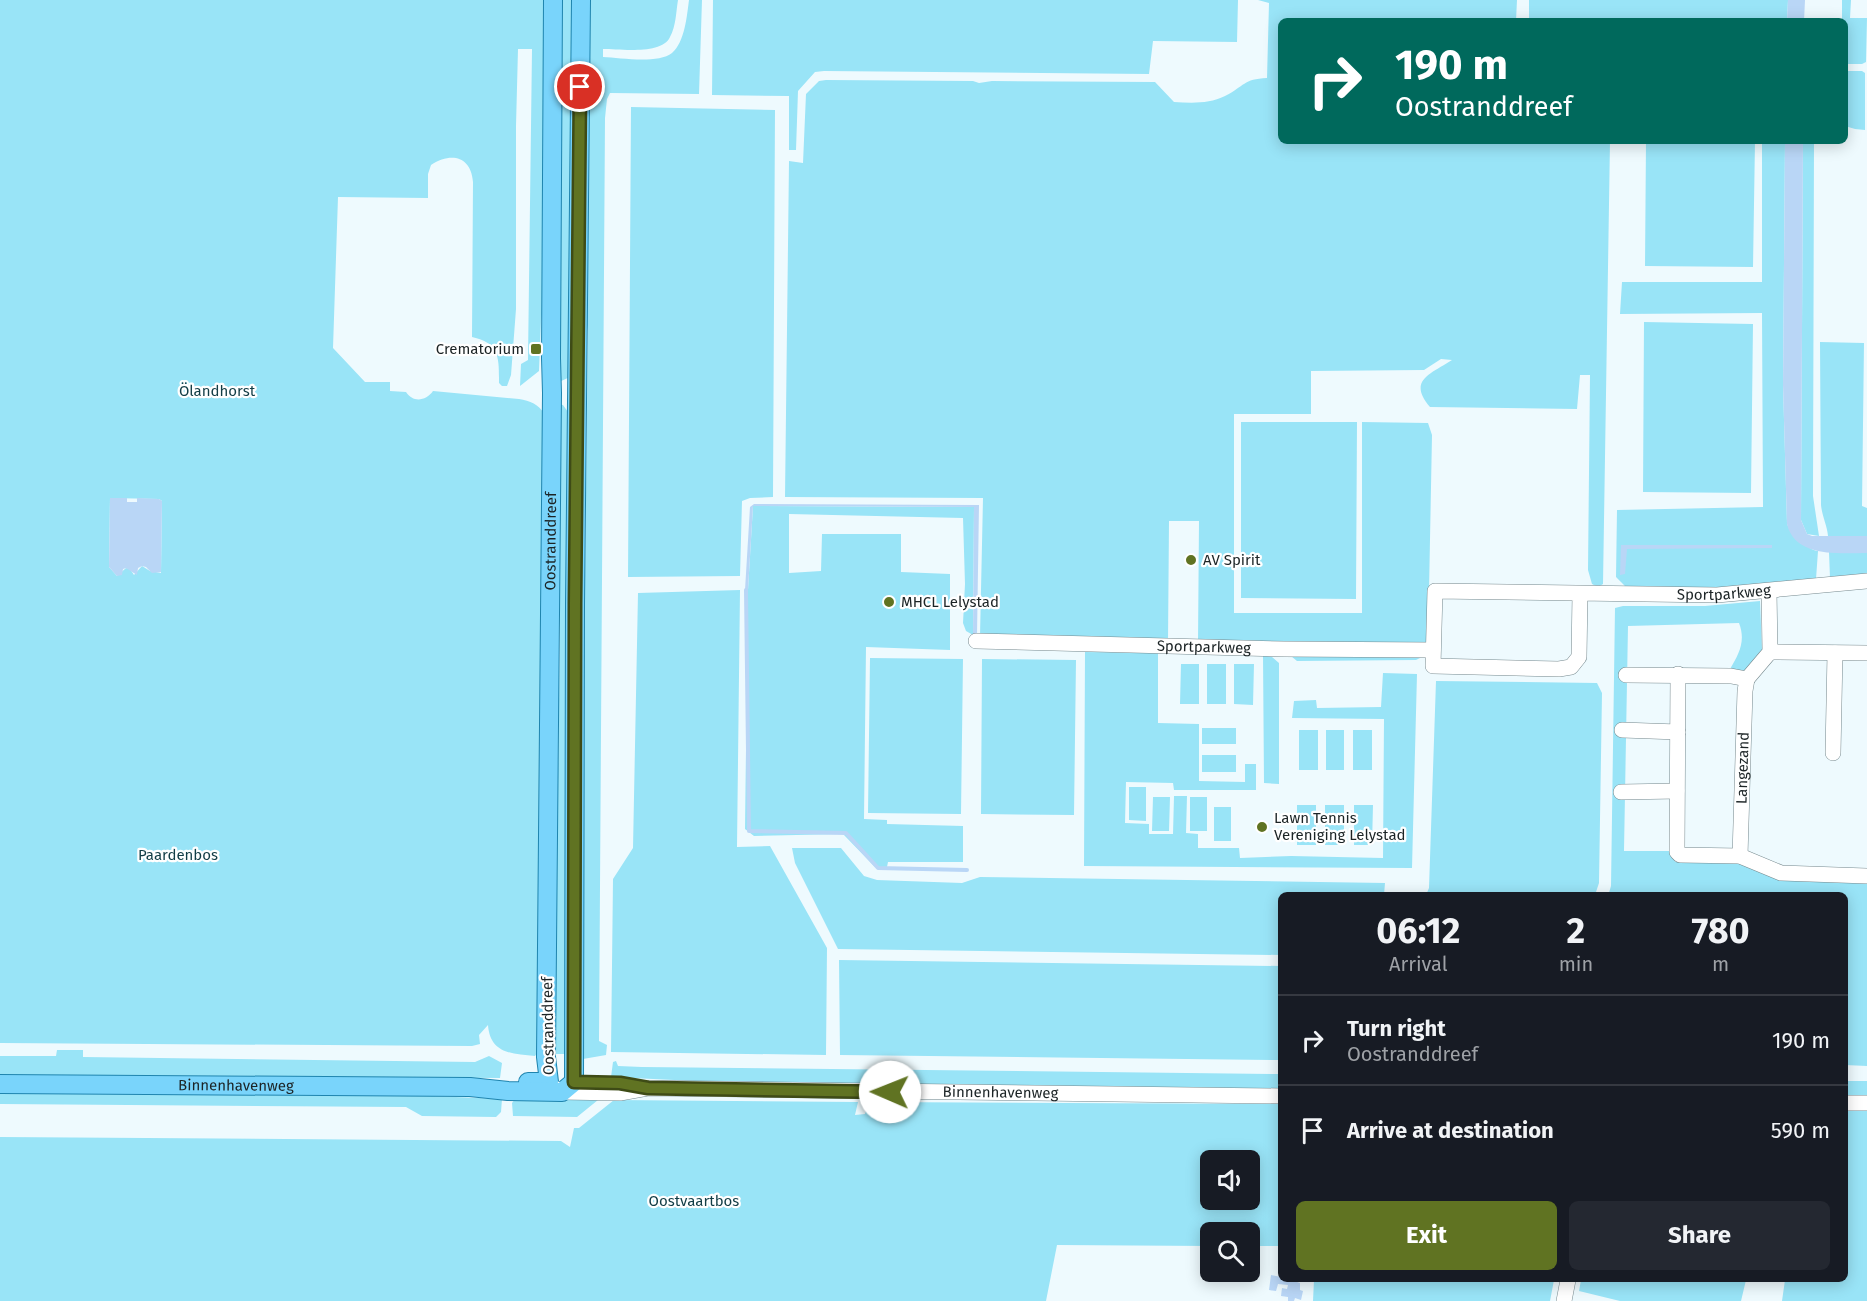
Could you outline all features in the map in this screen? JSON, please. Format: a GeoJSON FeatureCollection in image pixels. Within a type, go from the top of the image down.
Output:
{"type":"FeatureCollection","features":[{"type":"Feature","properties":{"kind":"main road","name":"Oostranddreef"},"geometry":{"type":"LineString","coordinates":[[553,0],[546,1057],[562,1085]]}},
{"type":"Feature","properties":{"kind":"main road","name":"Oostranddreef"},"geometry":{"type":"LineString","coordinates":[[562,1085],[575,593],[581,0]]}},
{"type":"Feature","properties":{"kind":"main road","name":"Binnenhavenweg"},"geometry":{"type":"LineString","coordinates":[[0,1084],[470,1087],[508,1091],[562,1085]]}},
{"type":"Feature","properties":{"kind":"street","name":"Sportparkweg"},"geometry":{"type":"LineString","coordinates":[[976,641],[1433,650],[1435,591],[1717,595],[1867,581]]}},
{"type":"Feature","properties":{"kind":"street"},"geometry":{"type":"LineString","coordinates":[[1626,675],[1731,676],[1747,680],[1770,652],[1769,591]]}},
{"type":"Feature","properties":{"kind":"street"},"geometry":{"type":"LineString","coordinates":[[1433,650],[1433,666],[1559,669],[1571,667],[1579,657],[1580,594]]}},
{"type":"Feature","properties":{"kind":"street"},"geometry":{"type":"LineString","coordinates":[[1770,652],[1867,653]]}},
{"type":"Feature","properties":{"kind":"street"},"geometry":{"type":"LineString","coordinates":[[1833,753],[1835,653]]}},
{"type":"Feature","properties":{"kind":"street"},"geometry":{"type":"LineString","coordinates":[[1678,674],[1677,852],[1680,855],[1740,856],[1781,873],[1867,876]]}},
{"type":"Feature","properties":{"kind":"street","name":"Langezand"},"geometry":{"type":"LineString","coordinates":[[1740,856],[1747,680]]}},
{"type":"Feature","properties":{"kind":"street"},"geometry":{"type":"LineString","coordinates":[[1622,730],[1678,732]]}},
{"type":"Feature","properties":{"kind":"street"},"geometry":{"type":"LineString","coordinates":[[1621,792],[1677,791]]}},
{"type":"Feature","properties":{"kind":"street","name":"Binnenhavenweg"},"geometry":{"type":"LineString","coordinates":[[562,1085],[620,1093],[648,1088],[1278,1096]]}},
{"type":"Feature","properties":{"kind":"street"},"geometry":{"type":"LineString","coordinates":[[1848,1102],[1867,1103]]}},
{"type":"Feature","properties":{"kind":"street"},"geometry":{"type":"LineString","coordinates":[[1564,1301],[1568,1282]]}},
{"type":"Feature","properties":{"kind":"green space","name":"Paardenbos"},"geometry":{"type":"Polygon","coordinates":[[[0,0],[550,0],[547,272],[541,322],[539,371],[520,386],[521,364],[528,360],[532,49],[518,49],[516,309],[511,375],[507,386],[499,383],[498,359],[493,348],[488,343],[472,337],[473,182],[468,167],[459,159],[446,159],[431,165],[428,174],[428,198],[338,197],[333,348],[365,382],[390,382],[390,391],[406,392],[412,398],[423,399],[433,391],[519,399],[534,404],[544,414],[537,1053],[535,1056],[510,1053],[497,1047],[488,1025],[479,1035],[480,1044],[472,1046],[0,1043],[0,0]],[[110,498],[109,567],[117,576],[126,568],[130,569],[134,575],[142,566],[150,571],[161,573],[162,501],[159,499],[110,498]]]}},
{"type":"Feature","properties":{"kind":"green space"},"geometry":{"type":"Polygon","coordinates":[[[557,0],[578,0],[570,377],[559,382],[557,0]]]}},
{"type":"Feature","properties":{"kind":"green space"},"geometry":{"type":"Polygon","coordinates":[[[585,0],[678,0],[674,28],[666,43],[640,50],[603,49],[603,57],[639,60],[658,58],[672,53],[683,35],[689,0],[702,0],[699,94],[610,93],[607,99],[605,118],[599,1041],[607,1045],[606,1055],[583,1059],[583,739],[588,331],[582,297],[585,0]]]}},
{"type":"Feature","properties":{"kind":"green space"},"geometry":{"type":"Polygon","coordinates":[[[713,0],[1238,0],[1237,42],[1153,41],[1149,74],[815,72],[798,91],[796,150],[789,150],[789,96],[712,95],[713,0]]]}},
{"type":"Feature","properties":{"kind":"green space"},"geometry":{"type":"Polygon","coordinates":[[[1258,0],[1517,0],[1516,18],[1278,18],[1278,144],[1610,144],[1603,584],[1598,587],[1592,584],[1588,570],[1590,375],[1580,375],[1577,409],[1430,407],[1423,398],[1421,384],[1430,374],[1452,360],[1441,359],[1424,370],[1311,371],[1311,414],[1234,414],[1234,613],[1362,613],[1362,422],[1428,423],[1432,435],[1428,644],[1422,657],[1416,660],[1297,661],[1279,646],[1198,642],[1199,521],[1169,521],[1168,641],[980,636],[983,498],[785,497],[789,161],[803,163],[806,94],[819,81],[826,80],[973,81],[979,83],[992,81],[1155,82],[1174,102],[1207,102],[1225,96],[1248,81],[1267,78],[1269,3],[1258,0]]]}},
{"type":"Feature","properties":{"kind":"green space"},"geometry":{"type":"Polygon","coordinates":[[[1529,0],[1788,0],[1787,18],[1529,18],[1529,0]]]}},
{"type":"Feature","properties":{"kind":"green space"},"geometry":{"type":"Polygon","coordinates":[[[1842,0],[1851,0],[1850,18],[1867,18],[1866,62],[1862,64],[1848,64],[1848,18],[1842,18],[1842,0]]]}},
{"type":"Feature","properties":{"kind":"green space"},"geometry":{"type":"Polygon","coordinates":[[[1848,71],[1862,71],[1865,73],[1865,130],[1848,127],[1848,71]]]}},
{"type":"Feature","properties":{"kind":"green space"},"geometry":{"type":"Polygon","coordinates":[[[631,107],[775,110],[773,497],[750,498],[742,501],[740,576],[628,577],[631,107]]]}},
{"type":"Feature","properties":{"kind":"green space"},"geometry":{"type":"Polygon","coordinates":[[[1646,144],[1755,144],[1753,267],[1645,266],[1646,144]]]}},
{"type":"Feature","properties":{"kind":"green space"},"geometry":{"type":"Polygon","coordinates":[[[1762,144],[1785,144],[1783,385],[1787,523],[1799,540],[1809,548],[1818,551],[1816,579],[1721,588],[1625,586],[1616,577],[1617,510],[1763,507],[1762,313],[1620,314],[1622,282],[1762,282],[1762,144]]]}},
{"type":"Feature","properties":{"kind":"green space"},"geometry":{"type":"Polygon","coordinates":[[[1803,144],[1814,144],[1813,496],[1819,536],[1807,534],[1801,520],[1803,144]]]}},
{"type":"Feature","properties":{"kind":"green space"},"geometry":{"type":"Polygon","coordinates":[[[1644,322],[1753,324],[1751,493],[1643,492],[1644,322]]]}},
{"type":"Feature","properties":{"kind":"green space"},"geometry":{"type":"Polygon","coordinates":[[[1820,342],[1864,343],[1862,506],[1867,508],[1867,536],[1828,536],[1822,513],[1820,342]]]}},
{"type":"Feature","properties":{"kind":"green space"},"geometry":{"type":"Polygon","coordinates":[[[558,404],[563,405],[568,412],[573,1054],[554,1054],[560,630],[558,404]]]}},
{"type":"Feature","properties":{"kind":"green space"},"geometry":{"type":"Polygon","coordinates":[[[1241,422],[1357,422],[1356,599],[1241,598],[1241,422]]]}},
{"type":"Feature","properties":{"kind":"green space"},"geometry":{"type":"Polygon","coordinates":[[[753,506],[974,507],[973,635],[966,631],[963,623],[965,584],[963,518],[789,514],[789,573],[821,571],[822,534],[901,534],[901,572],[950,574],[950,650],[866,647],[864,819],[887,820],[887,824],[963,826],[963,862],[888,862],[887,867],[875,867],[843,834],[754,836],[745,829],[748,590],[753,506]]]}},
{"type":"Feature","properties":{"kind":"green space"},"geometry":{"type":"Polygon","coordinates":[[[1829,552],[1867,553],[1867,575],[1830,578],[1829,552]]]}},
{"type":"Feature","properties":{"kind":"green space"},"geometry":{"type":"Polygon","coordinates":[[[740,590],[737,847],[770,846],[827,948],[826,1055],[611,1052],[613,879],[633,848],[638,593],[740,590]]]}},
{"type":"Feature","properties":{"kind":"green space"},"geometry":{"type":"Polygon","coordinates":[[[1760,601],[1762,650],[1744,675],[1730,669],[1742,642],[1739,623],[1628,626],[1624,851],[1674,851],[1675,862],[1746,860],[1867,880],[1867,1066],[1848,1065],[1848,892],[1609,892],[1615,608],[1623,606],[1705,606],[1760,601]]]}},
{"type":"Feature","properties":{"kind":"green space"},"geometry":{"type":"Polygon","coordinates":[[[1085,652],[1158,653],[1158,723],[1199,724],[1199,781],[1245,782],[1245,764],[1256,764],[1256,790],[1174,790],[1173,783],[1126,782],[1125,823],[1149,824],[1149,834],[1173,834],[1174,796],[1187,796],[1186,833],[1198,834],[1198,848],[1239,848],[1240,858],[1291,856],[1383,858],[1384,719],[1292,718],[1294,701],[1316,700],[1317,708],[1381,707],[1383,673],[1417,674],[1412,868],[1084,866],[1085,652]]]}},
{"type":"Feature","properties":{"kind":"green space"},"geometry":{"type":"Polygon","coordinates":[[[1263,655],[1272,657],[1279,663],[1279,784],[1264,783],[1263,655]]]}},
{"type":"Feature","properties":{"kind":"green space"},"geometry":{"type":"Polygon","coordinates":[[[870,658],[963,659],[961,814],[868,813],[870,658]]]}},
{"type":"Feature","properties":{"kind":"green space"},"geometry":{"type":"Polygon","coordinates":[[[982,659],[1076,660],[1074,815],[981,814],[982,659]]]}},
{"type":"Feature","properties":{"kind":"green space"},"geometry":{"type":"Polygon","coordinates":[[[1181,664],[1199,664],[1199,704],[1180,704],[1181,664]]]}},
{"type":"Feature","properties":{"kind":"green space"},"geometry":{"type":"Polygon","coordinates":[[[1207,664],[1226,664],[1226,704],[1207,704],[1207,664]]]}},
{"type":"Feature","properties":{"kind":"green space"},"geometry":{"type":"Polygon","coordinates":[[[1234,664],[1254,664],[1253,705],[1234,704],[1234,664]]]}},
{"type":"Feature","properties":{"kind":"green space"},"geometry":{"type":"Polygon","coordinates":[[[1436,681],[1597,683],[1602,693],[1599,883],[1596,892],[1427,892],[1436,681]]]}},
{"type":"Feature","properties":{"kind":"green space"},"geometry":{"type":"Polygon","coordinates":[[[1202,728],[1236,728],[1236,744],[1202,744],[1202,728]]]}},
{"type":"Feature","properties":{"kind":"green space"},"geometry":{"type":"Polygon","coordinates":[[[1299,730],[1318,730],[1318,770],[1299,770],[1299,730]]]}},
{"type":"Feature","properties":{"kind":"green space"},"geometry":{"type":"Polygon","coordinates":[[[1326,730],[1344,730],[1344,770],[1326,770],[1326,730]]]}},
{"type":"Feature","properties":{"kind":"green space"},"geometry":{"type":"Polygon","coordinates":[[[1353,730],[1372,730],[1372,770],[1353,770],[1353,730]]]}},
{"type":"Feature","properties":{"kind":"green space"},"geometry":{"type":"Polygon","coordinates":[[[1202,755],[1236,755],[1236,772],[1202,772],[1202,755]]]}},
{"type":"Feature","properties":{"kind":"green space"},"geometry":{"type":"Polygon","coordinates":[[[1129,787],[1146,787],[1146,821],[1129,820],[1129,787]]]}},
{"type":"Feature","properties":{"kind":"green space"},"geometry":{"type":"Polygon","coordinates":[[[1153,797],[1170,797],[1169,831],[1152,831],[1153,797]]]}},
{"type":"Feature","properties":{"kind":"green space"},"geometry":{"type":"Polygon","coordinates":[[[1190,797],[1207,797],[1207,831],[1190,831],[1190,797]]]}},
{"type":"Feature","properties":{"kind":"green space"},"geometry":{"type":"Polygon","coordinates":[[[1297,805],[1316,805],[1316,845],[1297,845],[1297,805]]]}},
{"type":"Feature","properties":{"kind":"green space"},"geometry":{"type":"Polygon","coordinates":[[[1325,805],[1344,805],[1344,845],[1325,845],[1325,805]]]}},
{"type":"Feature","properties":{"kind":"green space"},"geometry":{"type":"Polygon","coordinates":[[[1354,805],[1373,805],[1372,845],[1354,845],[1354,805]]]}},
{"type":"Feature","properties":{"kind":"green space"},"geometry":{"type":"Polygon","coordinates":[[[1214,807],[1231,807],[1231,841],[1214,841],[1214,807]]]}},
{"type":"Feature","properties":{"kind":"green space"},"geometry":{"type":"Polygon","coordinates":[[[792,848],[841,848],[864,876],[877,880],[962,883],[980,877],[1385,883],[1384,892],[1278,892],[1278,955],[838,949],[795,863],[792,848]]]}},
{"type":"Feature","properties":{"kind":"green space"},"geometry":{"type":"Polygon","coordinates":[[[839,960],[1278,966],[1278,1060],[840,1055],[839,960]]]}},
{"type":"Feature","properties":{"kind":"green space"},"geometry":{"type":"Polygon","coordinates":[[[57,1050],[83,1050],[83,1057],[475,1062],[489,1056],[502,1063],[500,1078],[0,1075],[0,1056],[56,1056],[57,1050]]]}},
{"type":"Feature","properties":{"kind":"green space"},"geometry":{"type":"Polygon","coordinates":[[[616,1061],[618,1066],[642,1067],[1278,1074],[1278,1090],[779,1085],[611,1077],[613,1062],[616,1061]]]}},
{"type":"Feature","properties":{"kind":"green space"},"geometry":{"type":"Polygon","coordinates":[[[1848,1081],[1867,1081],[1867,1097],[1848,1096],[1848,1081]]]}},
{"type":"Feature","properties":{"kind":"green space"},"geometry":{"type":"Polygon","coordinates":[[[0,1090],[386,1094],[502,1099],[501,1112],[496,1117],[422,1116],[406,1107],[0,1104],[0,1090]]]}},
{"type":"Feature","properties":{"kind":"green space"},"geometry":{"type":"Polygon","coordinates":[[[515,1099],[598,1100],[577,1117],[513,1116],[512,1103],[515,1099]]]}},
{"type":"Feature","properties":{"kind":"green space","name":"Oostvaartbos"},"geometry":{"type":"Polygon","coordinates":[[[614,1100],[858,1102],[855,1115],[865,1114],[869,1102],[1278,1104],[1278,1246],[1260,1246],[1260,1222],[1200,1222],[1200,1246],[1057,1245],[1046,1301],[0,1301],[0,1137],[561,1141],[570,1147],[574,1128],[579,1128],[614,1100]]]}},
{"type":"Feature","properties":{"kind":"green space"},"geometry":{"type":"Polygon","coordinates":[[[1848,1109],[1867,1110],[1867,1301],[1782,1301],[1785,1282],[1848,1282],[1848,1109]]]}},
{"type":"Feature","properties":{"kind":"green space"},"geometry":{"type":"Polygon","coordinates":[[[1314,1282],[1554,1282],[1550,1301],[1313,1301],[1314,1282]]]}},
{"type":"Feature","properties":{"kind":"green space"},"geometry":{"type":"Polygon","coordinates":[[[1581,1282],[1746,1282],[1741,1301],[1620,1301],[1579,1291],[1581,1282]]]}},
{"type":"Feature","properties":{"kind":"shaded area"},"geometry":{"type":"Polygon","coordinates":[[[1788,0],[1805,0],[1804,18],[1787,18],[1788,0]]]}},
{"type":"Feature","properties":{"kind":"shaded area"},"geometry":{"type":"Polygon","coordinates":[[[1785,144],[1803,144],[1801,520],[1807,534],[1812,536],[1867,536],[1867,553],[1820,551],[1799,543],[1792,535],[1787,524],[1783,385],[1785,144]]]}},
{"type":"Feature","properties":{"kind":"shaded area"},"geometry":{"type":"Polygon","coordinates":[[[110,498],[127,498],[127,502],[137,502],[137,498],[162,501],[161,572],[152,573],[142,566],[138,568],[137,575],[126,568],[123,569],[122,575],[117,576],[109,567],[110,498]]]}},
{"type":"Feature","properties":{"kind":"shaded area"},"geometry":{"type":"Polygon","coordinates":[[[754,504],[979,505],[977,635],[973,635],[974,507],[753,506],[748,590],[745,590],[750,507],[754,504]]]}},
{"type":"Feature","properties":{"kind":"shaded area"},"geometry":{"type":"Polygon","coordinates":[[[1621,545],[1772,545],[1772,548],[1627,549],[1625,574],[1620,575],[1621,545]]]}},
{"type":"Feature","properties":{"kind":"shaded area"},"geometry":{"type":"Polygon","coordinates":[[[1271,1275],[1278,1276],[1278,1282],[1300,1283],[1300,1290],[1303,1291],[1301,1300],[1295,1298],[1294,1301],[1288,1301],[1288,1297],[1281,1296],[1282,1288],[1287,1289],[1288,1285],[1278,1284],[1276,1291],[1269,1290],[1271,1275]]]}},
{"type":"Feature","properties":{"kind":"waterway"},"geometry":{"type":"LineString","coordinates":[[746,590],[749,831],[846,833],[878,868],[967,870]]}},
{"type":"Feature","properties":{"kind":"place","name":"Crematorium"},"geometry":{"type":"Point","coordinates":[536,349]}},
{"type":"Feature","properties":{"kind":"place","name":"AV Spirit"},"geometry":{"type":"Point","coordinates":[1191,560]}},
{"type":"Feature","properties":{"kind":"place","name":"MHCL Lelystad"},"geometry":{"type":"Point","coordinates":[889,602]}},
{"type":"Feature","properties":{"kind":"place","name":"Lawn Tennis Vereniging Lelystad"},"geometry":{"type":"Point","coordinates":[1262,827]}},
{"type":"Feature","properties":{"kind":"route"},"geometry":{"type":"LineString","coordinates":[[580,87],[575,604],[574,1082],[620,1083],[648,1088],[890,1092]]}},
{"type":"Feature","properties":{"kind":"park label","name":"Ölandhorst"},"geometry":{"type":"Point","coordinates":[217,391]}}]}
